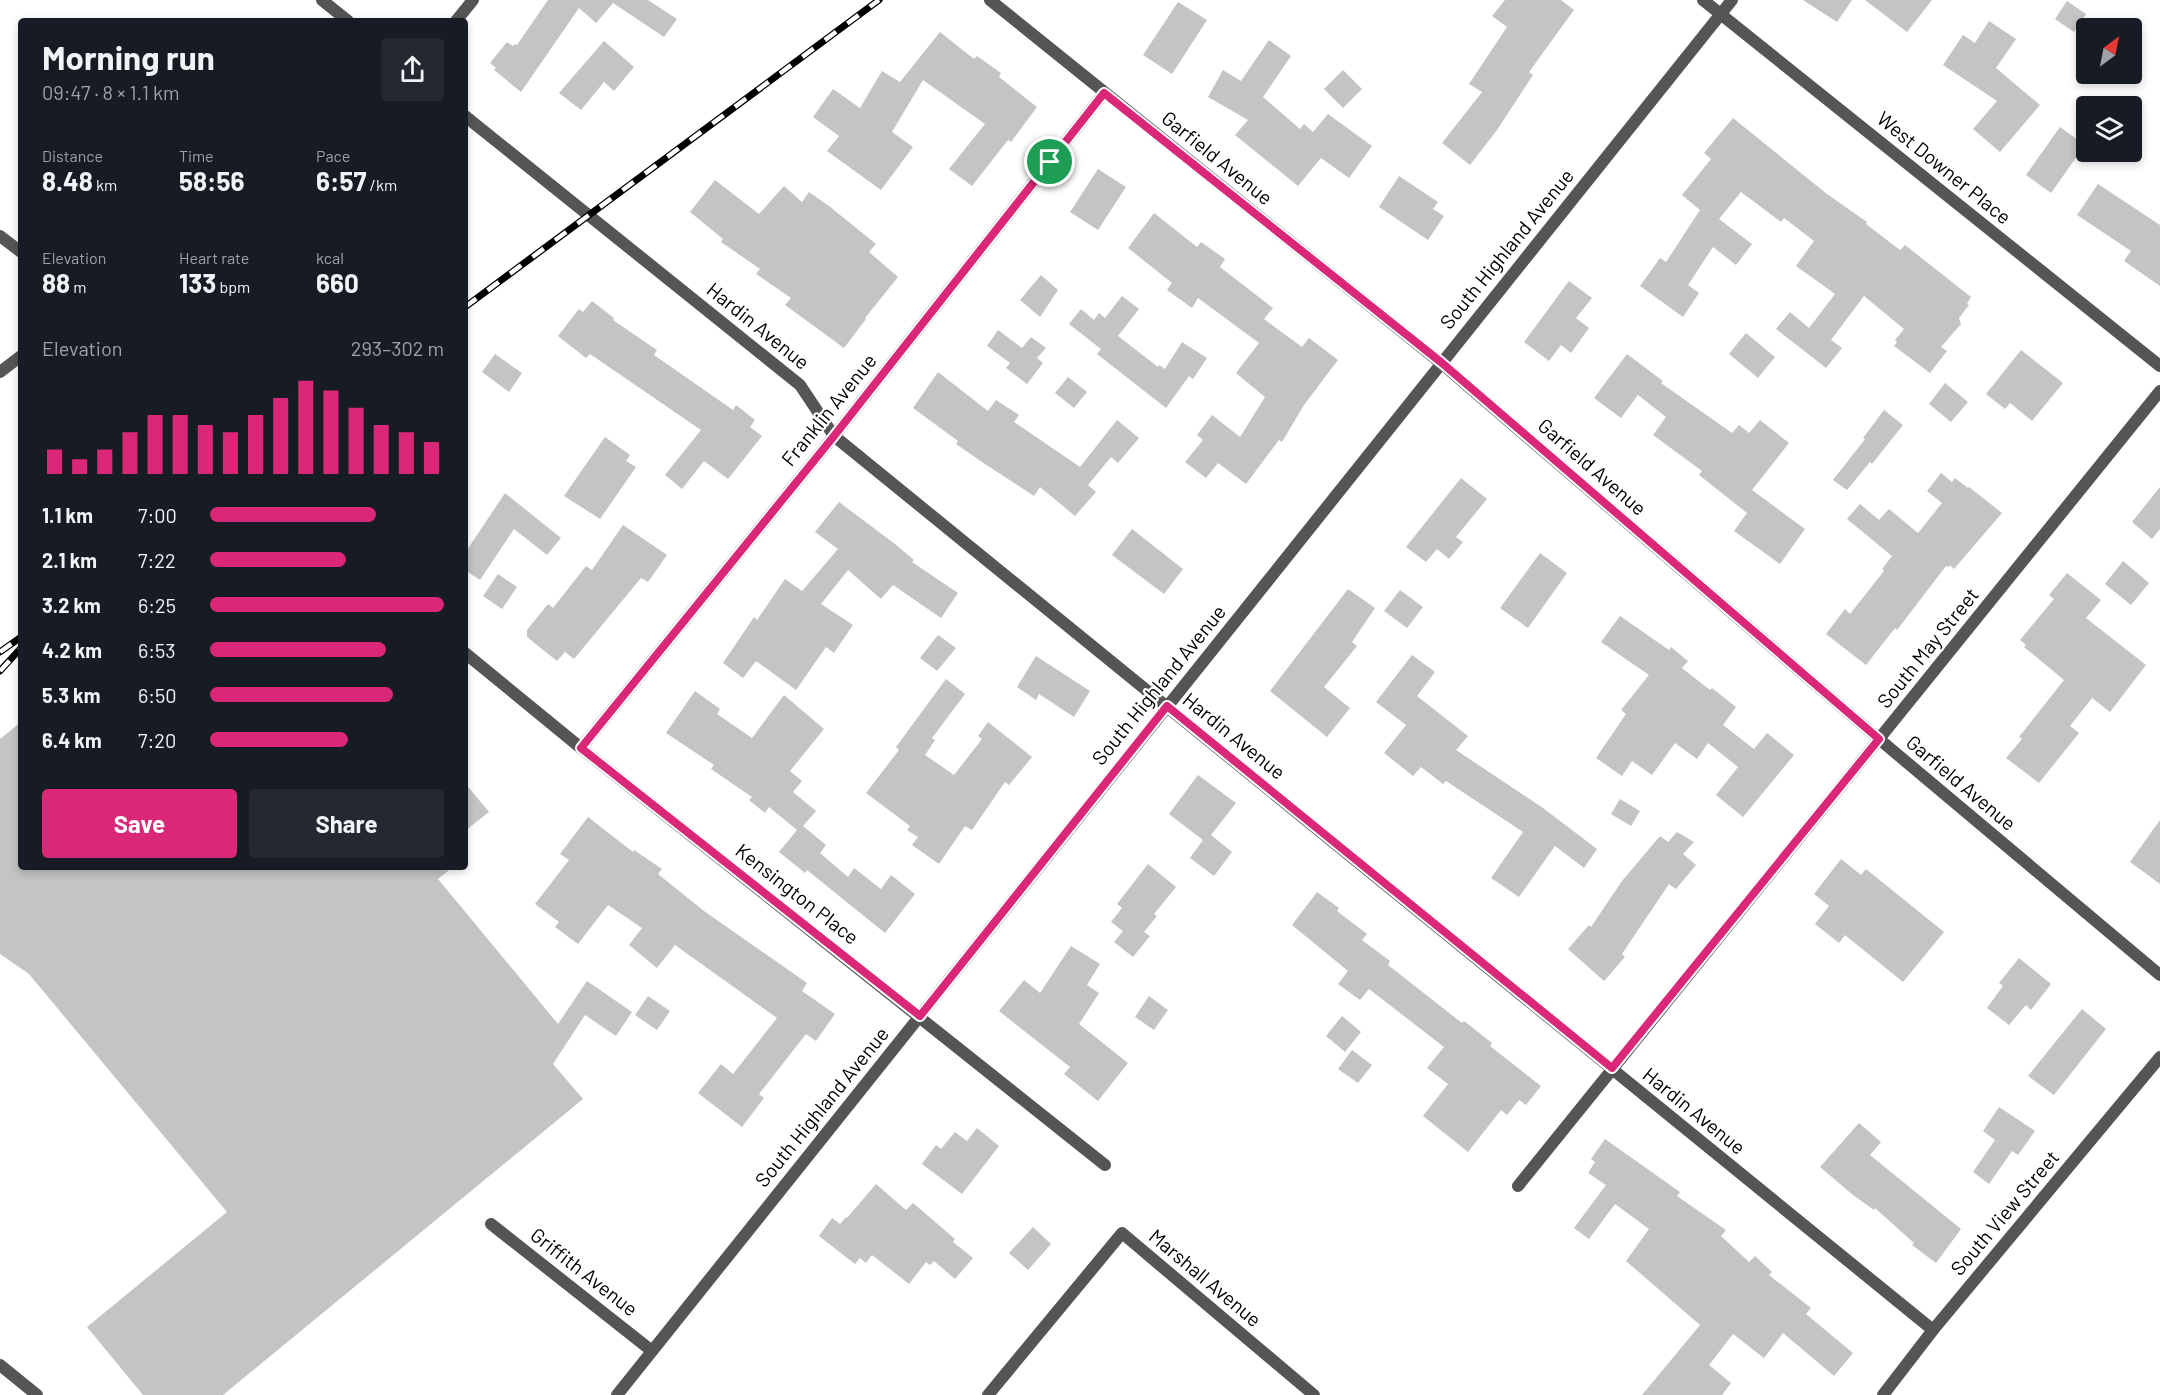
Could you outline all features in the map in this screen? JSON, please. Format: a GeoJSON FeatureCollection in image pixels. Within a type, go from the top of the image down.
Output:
{"type":"FeatureCollection","features":[{"type":"Feature","properties":{"kind":"street"},"geometry":{"type":"LineString","coordinates":[[322,0],[344,18]]}},
{"type":"Feature","properties":{"kind":"street"},"geometry":{"type":"LineString","coordinates":[[458,18],[473,0]]}},
{"type":"Feature","properties":{"kind":"street","name":"Garfield Avenue"},"geometry":{"type":"LineString","coordinates":[[990,0],[1442,363],[1879,739],[2160,975]]}},
{"type":"Feature","properties":{"kind":"street","name":"West Downer Place"},"geometry":{"type":"LineString","coordinates":[[1703,0],[2160,366]]}},
{"type":"Feature","properties":{"kind":"street","name":"South Highland Avenue"},"geometry":{"type":"LineString","coordinates":[[617,1395],[1732,0]]}},
{"type":"Feature","properties":{"kind":"street","name":"Franklin Avenue"},"geometry":{"type":"LineString","coordinates":[[581,748],[834,436],[1104,93]]}},
{"type":"Feature","properties":{"kind":"street","name":"Hardin Avenue"},"geometry":{"type":"LineString","coordinates":[[468,118],[800,385],[834,436],[1933,1330]]}},
{"type":"Feature","properties":{"kind":"street"},"geometry":{"type":"LineString","coordinates":[[0,236],[18,250]]}},
{"type":"Feature","properties":{"kind":"street"},"geometry":{"type":"LineString","coordinates":[[0,372],[18,358]]}},
{"type":"Feature","properties":{"kind":"street","name":"South May Street"},"geometry":{"type":"LineString","coordinates":[[1518,1186],[2160,391]]}},
{"type":"Feature","properties":{"kind":"street","name":"Kensington Place"},"geometry":{"type":"LineString","coordinates":[[468,655],[1105,1165]]}},
{"type":"Feature","properties":{"kind":"street","name":"South View Street"},"geometry":{"type":"LineString","coordinates":[[1883,1395],[1933,1330],[2160,1057]]}},
{"type":"Feature","properties":{"kind":"street","name":"Griffith Avenue"},"geometry":{"type":"LineString","coordinates":[[491,1224],[652,1351]]}},
{"type":"Feature","properties":{"kind":"street","name":"Marshall Avenue"},"geometry":{"type":"LineString","coordinates":[[988,1395],[1122,1233],[1314,1395]]}},
{"type":"Feature","properties":{"kind":"street"},"geometry":{"type":"LineString","coordinates":[[0,1365],[37,1395]]}},
{"type":"Feature","properties":{"kind":"building"},"geometry":{"type":"Polygon","coordinates":[[[548,0],[648,0],[677,19],[664,37],[613,3],[596,23],[579,8],[521,92],[494,70],[496,68],[490,63],[507,42],[513,46],[517,45],[548,0]]]}},
{"type":"Feature","properties":{"kind":"building"},"geometry":{"type":"Polygon","coordinates":[[[1505,0],[1561,0],[1574,10],[1529,72],[1533,75],[1497,130],[1470,165],[1442,143],[1482,92],[1469,84],[1507,27],[1492,16],[1505,0]]]}},
{"type":"Feature","properties":{"kind":"building"},"geometry":{"type":"Polygon","coordinates":[[[1803,0],[1852,0],[1837,22],[1803,0]]]}},
{"type":"Feature","properties":{"kind":"building"},"geometry":{"type":"Polygon","coordinates":[[[1865,0],[1932,0],[1907,32],[1865,0]]]}},
{"type":"Feature","properties":{"kind":"building"},"geometry":{"type":"Polygon","coordinates":[[[2067,1],[2086,14],[2083,18],[2076,18],[2074,32],[2055,19],[2067,1]]]}},
{"type":"Feature","properties":{"kind":"building"},"geometry":{"type":"Polygon","coordinates":[[[1178,2],[1207,20],[1172,74],[1143,55],[1178,2]]]}},
{"type":"Feature","properties":{"kind":"building"},"geometry":{"type":"Polygon","coordinates":[[[1989,21],[2016,39],[1996,68],[2040,105],[2000,152],[1973,129],[1997,101],[1943,65],[1963,35],[1975,43],[1989,21]]]}},
{"type":"Feature","properties":{"kind":"building"},"geometry":{"type":"Polygon","coordinates":[[[940,32],[974,59],[977,56],[1001,73],[999,77],[1037,107],[1011,142],[1008,140],[972,186],[949,169],[985,124],[923,80],[892,132],[913,147],[881,190],[827,151],[839,136],[813,117],[833,89],[860,108],[882,71],[900,82],[940,32]]]}},
{"type":"Feature","properties":{"kind":"building"},"geometry":{"type":"Polygon","coordinates":[[[1269,40],[1291,56],[1263,97],[1300,129],[1304,124],[1313,132],[1328,114],[1372,146],[1349,178],[1321,158],[1298,186],[1235,135],[1248,120],[1208,97],[1223,70],[1241,81],[1269,40]]]}},
{"type":"Feature","properties":{"kind":"building"},"geometry":{"type":"Polygon","coordinates":[[[604,41],[634,67],[614,91],[604,82],[581,110],[559,93],[604,41]]]}},
{"type":"Feature","properties":{"kind":"building"},"geometry":{"type":"Polygon","coordinates":[[[1343,70],[1362,89],[1343,108],[1324,89],[1343,70]]]}},
{"type":"Feature","properties":{"kind":"building"},"geometry":{"type":"Polygon","coordinates":[[[1733,118],[1900,250],[1905,245],[1971,297],[1967,304],[1969,305],[1959,318],[1961,324],[1941,347],[1947,351],[1930,373],[1894,346],[1897,342],[1895,340],[1904,329],[1864,296],[1831,340],[1842,348],[1826,368],[1776,329],[1790,312],[1809,328],[1835,294],[1796,266],[1814,241],[1784,218],[1781,222],[1741,192],[1719,219],[1752,244],[1736,265],[1713,247],[1688,285],[1699,293],[1683,317],[1640,286],[1660,258],[1666,262],[1700,210],[1682,195],[1711,159],[1704,153],[1733,118]]]}},
{"type":"Feature","properties":{"kind":"building"},"geometry":{"type":"Polygon","coordinates":[[[2060,127],[2076,139],[2076,158],[2051,193],[2026,175],[2060,127]]]}},
{"type":"Feature","properties":{"kind":"building"},"geometry":{"type":"Polygon","coordinates":[[[1098,169],[1126,187],[1098,230],[1070,212],[1098,169]]]}},
{"type":"Feature","properties":{"kind":"building"},"geometry":{"type":"Polygon","coordinates":[[[1399,176],[1438,202],[1433,209],[1444,216],[1428,240],[1379,207],[1399,176]]]}},
{"type":"Feature","properties":{"kind":"building"},"geometry":{"type":"Polygon","coordinates":[[[715,180],[759,214],[784,186],[802,202],[809,192],[876,244],[869,252],[898,277],[844,348],[785,305],[791,298],[756,274],[760,269],[721,242],[723,239],[690,212],[715,180]]]}},
{"type":"Feature","properties":{"kind":"building"},"geometry":{"type":"Polygon","coordinates":[[[2098,184],[2160,225],[2160,286],[2124,261],[2131,251],[2077,215],[2098,184]]]}},
{"type":"Feature","properties":{"kind":"building"},"geometry":{"type":"Polygon","coordinates":[[[1154,213],[1197,247],[1201,242],[1225,259],[1220,267],[1273,308],[1264,319],[1302,347],[1309,338],[1338,360],[1304,405],[1282,442],[1279,440],[1246,484],[1218,463],[1206,478],[1185,462],[1203,440],[1197,435],[1212,415],[1240,437],[1265,397],[1236,373],[1259,343],[1198,298],[1192,308],[1167,290],[1172,283],[1128,248],[1154,213]]]}},
{"type":"Feature","properties":{"kind":"building"},"geometry":{"type":"Polygon","coordinates":[[[1041,275],[1058,290],[1040,317],[1020,300],[1041,275]]]}},
{"type":"Feature","properties":{"kind":"building"},"geometry":{"type":"Polygon","coordinates":[[[1569,281],[1592,298],[1576,318],[1589,328],[1571,353],[1561,345],[1549,361],[1524,342],[1569,281]]]}},
{"type":"Feature","properties":{"kind":"building"},"geometry":{"type":"Polygon","coordinates":[[[1122,296],[1139,309],[1118,336],[1158,367],[1159,365],[1165,369],[1182,342],[1207,358],[1193,379],[1189,376],[1166,408],[1097,354],[1101,349],[1069,324],[1081,309],[1094,320],[1099,313],[1105,318],[1122,296]]]}},
{"type":"Feature","properties":{"kind":"building"},"geometry":{"type":"Polygon","coordinates":[[[592,301],[614,318],[613,320],[657,350],[654,355],[733,410],[736,405],[755,420],[750,427],[762,436],[728,479],[704,461],[682,489],[665,475],[701,430],[590,354],[586,358],[558,336],[579,309],[583,312],[592,301]]]}},
{"type":"Feature","properties":{"kind":"building"},"geometry":{"type":"Polygon","coordinates":[[[998,330],[1022,348],[1031,337],[1046,348],[1037,358],[1043,363],[1027,384],[1006,368],[1010,363],[987,346],[998,330]]]}},
{"type":"Feature","properties":{"kind":"building"},"geometry":{"type":"Polygon","coordinates":[[[1746,333],[1775,357],[1758,378],[1729,354],[1746,333]]]}},
{"type":"Feature","properties":{"kind":"building"},"geometry":{"type":"Polygon","coordinates":[[[2021,350],[2063,383],[2032,421],[2010,403],[2005,409],[1986,394],[2021,350]]]}},
{"type":"Feature","properties":{"kind":"building"},"geometry":{"type":"Polygon","coordinates":[[[495,354],[522,373],[509,392],[482,372],[495,354]]]}},
{"type":"Feature","properties":{"kind":"building"},"geometry":{"type":"Polygon","coordinates":[[[1627,354],[1663,381],[1661,383],[1732,433],[1739,425],[1749,433],[1760,420],[1789,443],[1752,490],[1805,529],[1780,564],[1734,531],[1747,513],[1699,475],[1702,471],[1653,435],[1666,417],[1638,395],[1621,418],[1594,398],[1627,354]]]}},
{"type":"Feature","properties":{"kind":"building"},"geometry":{"type":"Polygon","coordinates":[[[938,372],[988,411],[996,400],[1019,415],[1014,422],[1080,467],[1117,420],[1139,438],[1118,463],[1111,457],[1088,485],[1096,492],[1075,516],[1040,487],[1034,496],[985,464],[956,444],[958,441],[913,408],[938,372]]]}},
{"type":"Feature","properties":{"kind":"building"},"geometry":{"type":"Polygon","coordinates":[[[1068,377],[1087,392],[1074,408],[1055,393],[1068,377]]]}},
{"type":"Feature","properties":{"kind":"building"},"geometry":{"type":"Polygon","coordinates":[[[1945,383],[1968,402],[1951,422],[1929,404],[1945,383]]]}},
{"type":"Feature","properties":{"kind":"building"},"geometry":{"type":"Polygon","coordinates":[[[1884,410],[1903,425],[1872,464],[1870,462],[1847,490],[1833,480],[1884,410]]]}},
{"type":"Feature","properties":{"kind":"building"},"geometry":{"type":"Polygon","coordinates":[[[605,437],[630,455],[626,461],[636,467],[600,519],[564,496],[605,437]]]}},
{"type":"Feature","properties":{"kind":"building"},"geometry":{"type":"Polygon","coordinates":[[[1941,473],[1952,482],[1955,478],[1969,487],[2002,513],[1954,569],[1950,565],[1946,566],[1897,630],[1895,628],[1866,665],[1826,634],[1845,609],[1850,614],[1884,571],[1882,569],[1892,556],[1847,519],[1860,504],[1879,520],[1889,509],[1918,533],[1942,503],[1927,491],[1941,473]]]}},
{"type":"Feature","properties":{"kind":"building"},"geometry":{"type":"Polygon","coordinates":[[[1461,478],[1487,499],[1456,537],[1463,542],[1449,559],[1437,549],[1426,562],[1406,547],[1461,478]]]}},
{"type":"Feature","properties":{"kind":"building"},"geometry":{"type":"Polygon","coordinates":[[[2160,487],[2160,529],[2152,539],[2132,522],[2160,487]]]}},
{"type":"Feature","properties":{"kind":"building"},"geometry":{"type":"Polygon","coordinates":[[[505,493],[561,538],[547,555],[514,529],[480,580],[468,572],[468,548],[505,493]]]}},
{"type":"Feature","properties":{"kind":"building"},"geometry":{"type":"Polygon","coordinates":[[[839,502],[895,544],[914,560],[912,562],[958,593],[941,618],[893,585],[881,599],[848,570],[821,604],[853,625],[834,653],[826,647],[796,690],[756,661],[743,678],[723,663],[754,617],[757,620],[785,579],[802,591],[838,549],[815,532],[839,502]]]}},
{"type":"Feature","properties":{"kind":"building"},"geometry":{"type":"Polygon","coordinates":[[[623,525],[667,555],[648,582],[641,578],[574,659],[565,652],[557,661],[527,637],[527,630],[548,604],[553,608],[586,566],[592,570],[623,525]]]}},
{"type":"Feature","properties":{"kind":"building"},"geometry":{"type":"Polygon","coordinates":[[[1132,529],[1183,569],[1164,594],[1112,555],[1132,529]]]}},
{"type":"Feature","properties":{"kind":"building"},"geometry":{"type":"Polygon","coordinates":[[[1540,553],[1567,573],[1528,628],[1500,608],[1540,553]]]}},
{"type":"Feature","properties":{"kind":"building"},"geometry":{"type":"Polygon","coordinates":[[[2123,561],[2149,583],[2131,605],[2105,584],[2123,561]]]}},
{"type":"Feature","properties":{"kind":"building"},"geometry":{"type":"Polygon","coordinates":[[[2067,573],[2101,600],[2086,618],[2146,665],[2110,712],[2092,698],[2070,726],[2079,733],[2039,783],[2006,758],[2022,739],[2019,737],[2064,680],[2024,647],[2026,645],[2020,640],[2054,599],[2049,595],[2067,573]]]}},
{"type":"Feature","properties":{"kind":"building"},"geometry":{"type":"Polygon","coordinates":[[[498,574],[517,587],[502,609],[483,596],[498,574]]]}},
{"type":"Feature","properties":{"kind":"building"},"geometry":{"type":"Polygon","coordinates":[[[1348,589],[1375,608],[1352,642],[1357,646],[1324,687],[1350,708],[1327,737],[1270,691],[1348,589]]]}},
{"type":"Feature","properties":{"kind":"building"},"geometry":{"type":"Polygon","coordinates":[[[1400,590],[1423,607],[1407,628],[1384,611],[1400,590]]]}},
{"type":"Feature","properties":{"kind":"building"},"geometry":{"type":"Polygon","coordinates":[[[1620,616],[1669,650],[1671,647],[1688,661],[1682,668],[1736,707],[1723,725],[1754,749],[1767,733],[1794,755],[1743,817],[1716,795],[1738,767],[1708,743],[1697,759],[1675,743],[1652,775],[1632,761],[1622,776],[1596,758],[1626,714],[1621,710],[1649,675],[1601,642],[1620,616]]]}},
{"type":"Feature","properties":{"kind":"building"},"geometry":{"type":"Polygon","coordinates":[[[938,635],[956,648],[937,671],[920,658],[938,635]]]}},
{"type":"Feature","properties":{"kind":"building"},"geometry":{"type":"Polygon","coordinates":[[[1412,655],[1435,672],[1417,696],[1468,736],[1456,750],[1543,808],[1597,849],[1584,868],[1555,846],[1519,897],[1491,878],[1523,832],[1446,781],[1443,784],[1421,767],[1413,776],[1384,753],[1406,725],[1376,702],[1412,655]]]}},
{"type":"Feature","properties":{"kind":"building"},"geometry":{"type":"Polygon","coordinates":[[[1036,656],[1090,691],[1074,717],[1039,694],[1036,700],[1017,687],[1036,656]]]}},
{"type":"Feature","properties":{"kind":"building"},"geometry":{"type":"Polygon","coordinates":[[[946,679],[965,694],[932,738],[935,740],[925,755],[954,775],[982,739],[978,736],[988,722],[1032,757],[1009,785],[1005,782],[972,830],[965,826],[939,864],[912,845],[918,837],[907,830],[910,826],[866,793],[899,750],[896,747],[946,679]]]}},
{"type":"Feature","properties":{"kind":"building"},"geometry":{"type":"Polygon","coordinates":[[[695,691],[720,709],[717,714],[752,738],[784,695],[824,729],[790,771],[802,781],[793,792],[816,811],[803,826],[826,845],[820,853],[848,877],[854,868],[881,889],[891,875],[915,894],[885,933],[807,870],[805,873],[779,852],[797,830],[769,807],[765,813],[749,800],[752,797],[711,769],[714,765],[666,733],[695,691]]]}},
{"type":"Feature","properties":{"kind":"building"},"geometry":{"type":"Polygon","coordinates":[[[18,724],[18,870],[449,870],[438,879],[558,1024],[587,981],[632,1012],[616,1036],[585,1015],[553,1064],[583,1099],[223,1395],[143,1395],[87,1327],[227,1212],[29,974],[0,954],[0,739],[18,724]]]}},
{"type":"Feature","properties":{"kind":"building"},"geometry":{"type":"Polygon","coordinates":[[[1198,775],[1236,803],[1211,835],[1232,852],[1214,876],[1190,858],[1203,840],[1169,814],[1198,775]]]}},
{"type":"Feature","properties":{"kind":"building"},"geometry":{"type":"Polygon","coordinates":[[[468,787],[489,812],[468,829],[468,787]]]}},
{"type":"Feature","properties":{"kind":"building"},"geometry":{"type":"Polygon","coordinates":[[[1620,799],[1640,811],[1631,826],[1611,814],[1620,799]]]}},
{"type":"Feature","properties":{"kind":"building"},"geometry":{"type":"Polygon","coordinates":[[[588,817],[633,852],[634,850],[662,869],[658,874],[704,911],[807,983],[802,991],[835,1014],[816,1041],[806,1034],[759,1094],[764,1098],[742,1127],[698,1093],[721,1064],[733,1074],[777,1018],[675,945],[657,968],[629,945],[642,928],[608,905],[578,944],[555,927],[559,922],[535,904],[569,860],[560,854],[588,817]]]}},
{"type":"Feature","properties":{"kind":"building"},"geometry":{"type":"Polygon","coordinates":[[[2160,820],[2160,884],[2130,862],[2160,820]]]}},
{"type":"Feature","properties":{"kind":"building"},"geometry":{"type":"Polygon","coordinates":[[[1677,832],[1694,842],[1683,854],[1696,865],[1676,889],[1669,884],[1622,954],[1625,957],[1604,981],[1568,949],[1589,925],[1591,927],[1622,881],[1660,836],[1668,842],[1677,832]]]}},
{"type":"Feature","properties":{"kind":"building"},"geometry":{"type":"Polygon","coordinates":[[[1841,859],[1861,875],[1866,869],[1944,932],[1903,982],[1845,935],[1839,943],[1815,924],[1829,906],[1814,894],[1841,859]]]}},
{"type":"Feature","properties":{"kind":"building"},"geometry":{"type":"Polygon","coordinates":[[[1148,864],[1176,887],[1154,914],[1157,916],[1144,932],[1150,936],[1133,957],[1114,942],[1123,931],[1111,922],[1122,908],[1117,904],[1148,864]]]}},
{"type":"Feature","properties":{"kind":"building"},"geometry":{"type":"Polygon","coordinates":[[[1317,892],[1339,908],[1337,911],[1367,934],[1362,940],[1390,961],[1388,965],[1462,1023],[1464,1021],[1492,1043],[1490,1046],[1541,1086],[1526,1105],[1519,1100],[1507,1115],[1501,1110],[1468,1152],[1423,1116],[1448,1084],[1427,1068],[1444,1047],[1369,989],[1360,1000],[1338,984],[1348,971],[1292,925],[1317,892]]]}},
{"type":"Feature","properties":{"kind":"building"},"geometry":{"type":"Polygon","coordinates":[[[1071,946],[1100,964],[1087,985],[1099,993],[1079,1024],[1128,1063],[1098,1101],[1064,1074],[1070,1067],[999,1011],[1024,980],[1040,993],[1071,946]]]}},
{"type":"Feature","properties":{"kind":"building"},"geometry":{"type":"Polygon","coordinates":[[[2019,958],[2051,984],[2031,1010],[2026,1005],[2009,1025],[1987,1008],[2003,986],[1999,983],[2019,958]]]}},
{"type":"Feature","properties":{"kind":"building"},"geometry":{"type":"Polygon","coordinates":[[[648,996],[670,1011],[657,1030],[635,1015],[648,996]]]}},
{"type":"Feature","properties":{"kind":"building"},"geometry":{"type":"Polygon","coordinates":[[[1149,996],[1168,1010],[1154,1030],[1135,1017],[1149,996]]]}},
{"type":"Feature","properties":{"kind":"building"},"geometry":{"type":"Polygon","coordinates":[[[2082,1009],[2106,1029],[2054,1095],[2028,1076],[2082,1009]]]}},
{"type":"Feature","properties":{"kind":"building"},"geometry":{"type":"Polygon","coordinates":[[[1342,1016],[1361,1032],[1345,1052],[1326,1036],[1342,1016]]]}},
{"type":"Feature","properties":{"kind":"building"},"geometry":{"type":"Polygon","coordinates":[[[1352,1050],[1372,1065],[1358,1083],[1338,1069],[1352,1050]]]}},
{"type":"Feature","properties":{"kind":"building"},"geometry":{"type":"Polygon","coordinates":[[[1999,1107],[2035,1131],[2018,1155],[2012,1151],[1989,1184],[1973,1172],[1995,1140],[1983,1131],[1999,1107]]]}},
{"type":"Feature","properties":{"kind":"building"},"geometry":{"type":"Polygon","coordinates":[[[1859,1123],[1881,1142],[1870,1155],[1961,1229],[1936,1263],[1912,1245],[1914,1243],[1875,1208],[1874,1210],[1853,1195],[1820,1167],[1859,1123]]]}},
{"type":"Feature","properties":{"kind":"building"},"geometry":{"type":"Polygon","coordinates":[[[977,1128],[999,1146],[962,1194],[922,1164],[936,1145],[941,1149],[955,1132],[967,1141],[977,1128]]]}},
{"type":"Feature","properties":{"kind":"building"},"geometry":{"type":"Polygon","coordinates":[[[1605,1139],[1680,1192],[1677,1196],[1726,1230],[1721,1236],[1749,1262],[1755,1256],[1772,1272],[1769,1275],[1811,1308],[1806,1314],[1853,1353],[1834,1376],[1783,1333],[1764,1358],[1733,1334],[1709,1365],[1731,1383],[1722,1395],[1642,1395],[1700,1325],[1626,1261],[1649,1229],[1615,1204],[1589,1239],[1574,1228],[1606,1185],[1588,1173],[1595,1162],[1591,1159],[1605,1139]]]}},
{"type":"Feature","properties":{"kind":"building"},"geometry":{"type":"Polygon","coordinates":[[[876,1184],[906,1210],[913,1203],[955,1239],[953,1242],[973,1258],[955,1279],[934,1261],[930,1265],[926,1262],[909,1284],[872,1255],[866,1263],[860,1258],[855,1264],[819,1236],[832,1218],[840,1224],[847,1218],[876,1184]]]}},
{"type":"Feature","properties":{"kind":"building"},"geometry":{"type":"Polygon","coordinates":[[[1033,1227],[1051,1244],[1028,1270],[1009,1253],[1033,1227]]]}},
{"type":"Feature","properties":{"kind":"railway"},"geometry":{"type":"LineString","coordinates":[[468,305],[879,0]]}},
{"type":"Feature","properties":{"kind":"railway"},"geometry":{"type":"LineString","coordinates":[[0,652],[18,639]]}},
{"type":"Feature","properties":{"kind":"railway"},"geometry":{"type":"LineString","coordinates":[[0,671],[18,651]]}},
{"type":"Feature","properties":{"kind":"route"},"geometry":{"type":"LineString","coordinates":[[1104,93],[1442,363],[1879,739],[1612,1068],[1167,706],[920,1016],[581,748],[834,436],[1050,162],[1104,93]]}}]}
